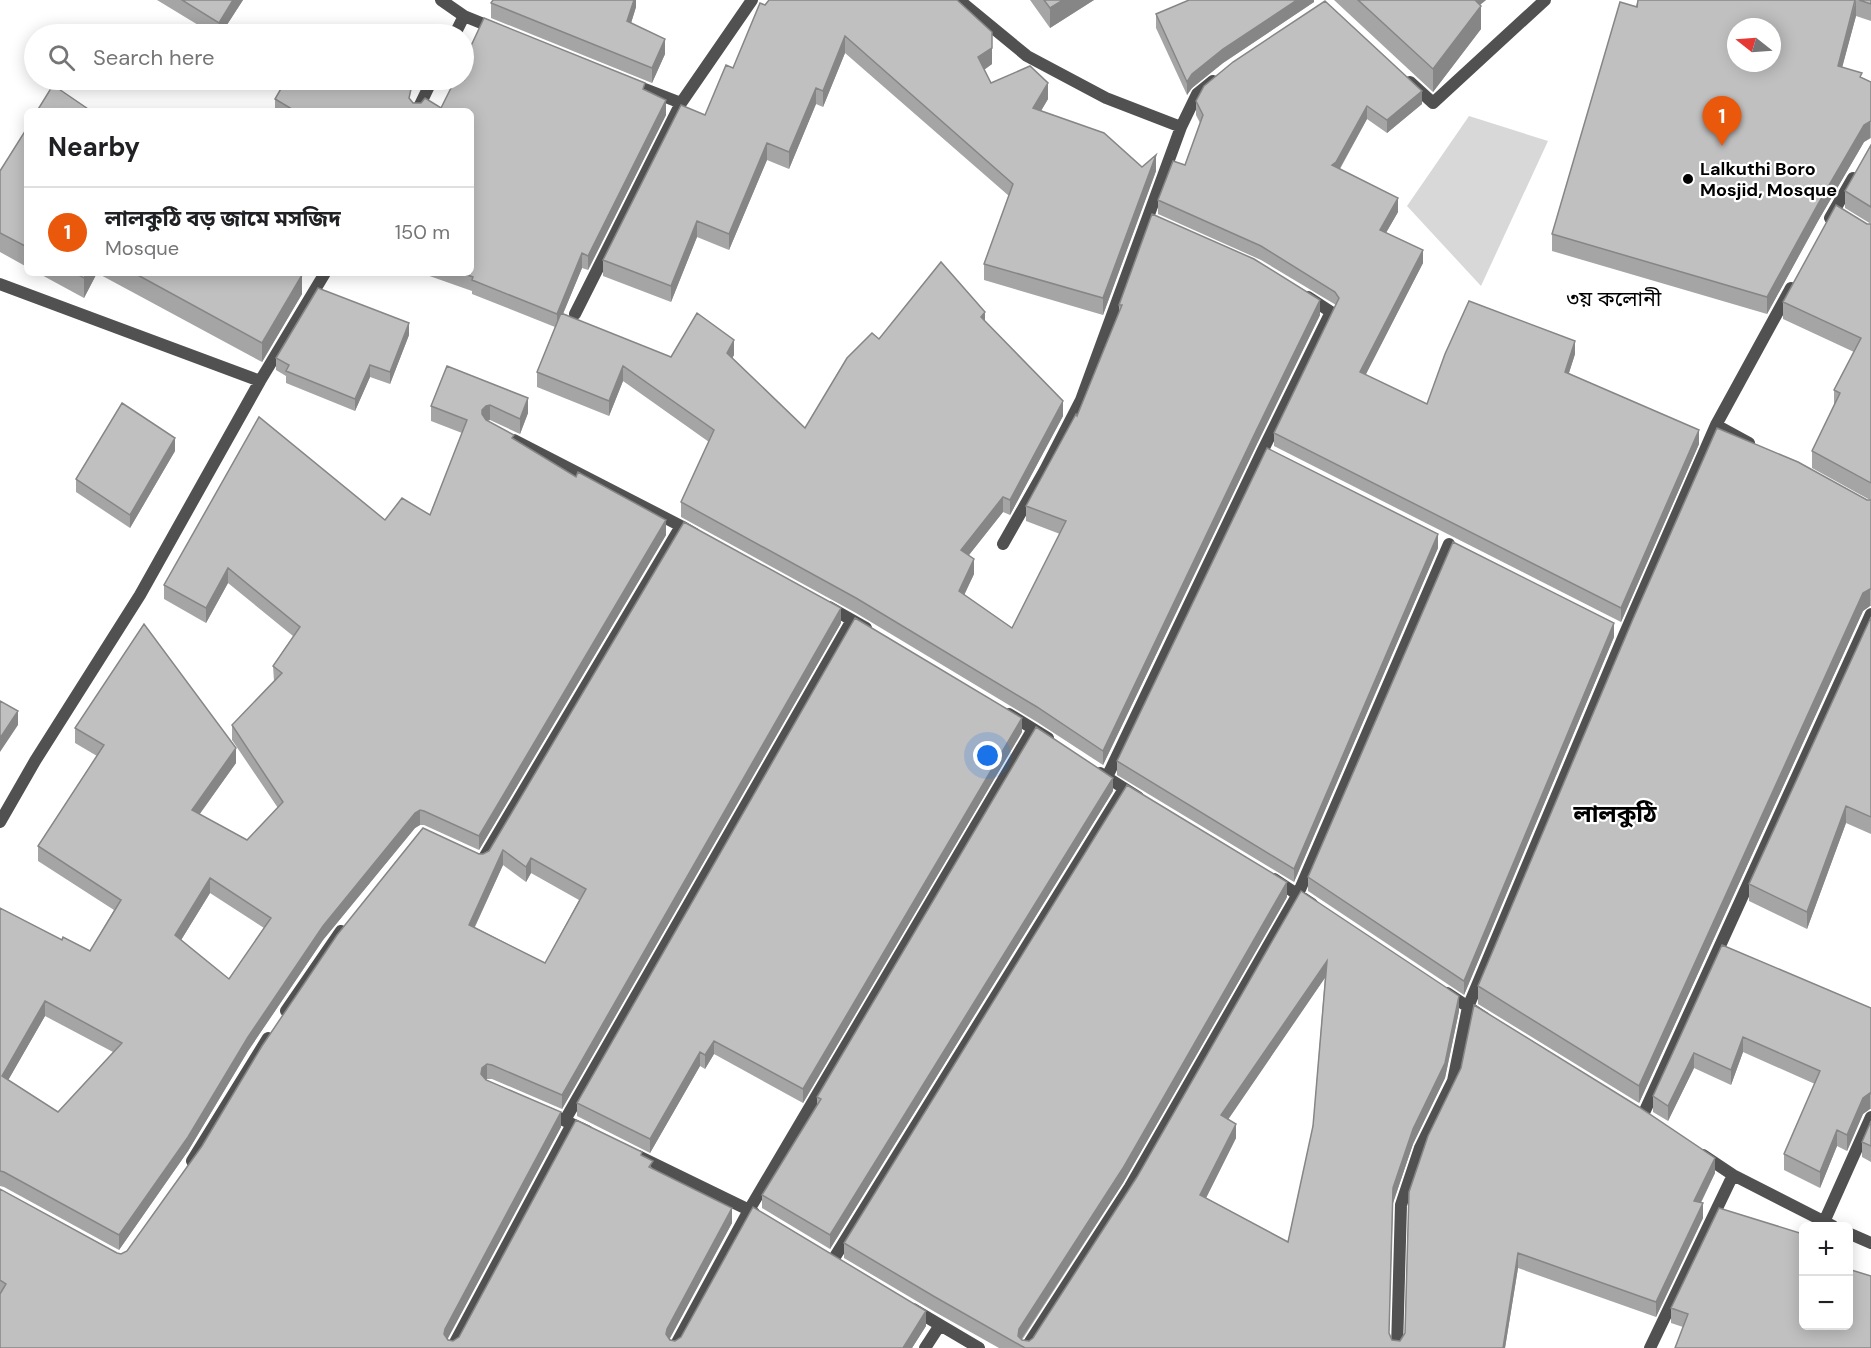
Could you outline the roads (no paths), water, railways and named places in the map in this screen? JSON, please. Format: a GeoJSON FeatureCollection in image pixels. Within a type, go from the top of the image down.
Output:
{"type":"FeatureCollection","features":[{"type":"Feature","properties":{"kind":"street"},"geometry":{"type":"LineString","coordinates":[[441,0],[464,16],[507,34]]}},
{"type":"Feature","properties":{"kind":"street"},"geometry":{"type":"LineString","coordinates":[[575,314],[681,103],[752,0]]}},
{"type":"Feature","properties":{"kind":"street"},"geometry":{"type":"LineString","coordinates":[[959,0],[1027,56],[1106,98],[1181,127]]}},
{"type":"Feature","properties":{"kind":"street"},"geometry":{"type":"LineString","coordinates":[[1398,70],[1433,103],[1545,0]]}},
{"type":"Feature","properties":{"kind":"street"},"geometry":{"type":"LineString","coordinates":[[460,24],[464,16]]}},
{"type":"Feature","properties":{"kind":"street"},"geometry":{"type":"LineString","coordinates":[[1002,544],[1045,470],[1080,400],[1152,221],[1181,127],[1197,94],[1221,75]]}},
{"type":"Feature","properties":{"kind":"street"},"geometry":{"type":"LineString","coordinates":[[616,77],[681,103]]}},
{"type":"Feature","properties":{"kind":"street"},"geometry":{"type":"LineString","coordinates":[[418,108],[427,90]]}},
{"type":"Feature","properties":{"kind":"street"},"geometry":{"type":"LineString","coordinates":[[1825,225],[1839,214],[1860,165]]}},
{"type":"Feature","properties":{"kind":"street"},"geometry":{"type":"LineString","coordinates":[[0,822],[35,760],[140,595],[260,381],[323,276]]}},
{"type":"Feature","properties":{"kind":"street"},"geometry":{"type":"LineString","coordinates":[[1397,1348],[1401,1205],[1420,1148],[1453,1081],[1468,1007],[1620,631],[1716,425],[1797,278]]}},
{"type":"Feature","properties":{"kind":"street"},"geometry":{"type":"LineString","coordinates":[[0,284],[260,381]]}},
{"type":"Feature","properties":{"kind":"street"},"geometry":{"type":"LineString","coordinates":[[1107,777],[1268,452],[1331,312],[1295,289]]}},
{"type":"Feature","properties":{"kind":"street"},"geometry":{"type":"LineString","coordinates":[[1716,425],[1757,448]]}},
{"type":"Feature","properties":{"kind":"street"},"geometry":{"type":"LineString","coordinates":[[501,434],[711,542]]}},
{"type":"Feature","properties":{"kind":"street"},"geometry":{"type":"LineString","coordinates":[[461,852],[482,861],[681,526]]}},
{"type":"Feature","properties":{"kind":"street"},"geometry":{"type":"LineString","coordinates":[[1026,1348],[1130,1186],[1298,894],[1449,544]]}},
{"type":"Feature","properties":{"kind":"street"},"geometry":{"type":"LineString","coordinates":[[822,603],[872,632]]}},
{"type":"Feature","properties":{"kind":"street"},"geometry":{"type":"LineString","coordinates":[[1643,1115],[1871,614]]}},
{"type":"Feature","properties":{"kind":"street"},"geometry":{"type":"LineString","coordinates":[[452,1348],[568,1122],[852,620]]}},
{"type":"Feature","properties":{"kind":"street"},"geometry":{"type":"LineString","coordinates":[[1003,711],[1061,747]]}},
{"type":"Feature","properties":{"kind":"street"},"geometry":{"type":"LineString","coordinates":[[674,1348],[749,1210],[1033,729]]}},
{"type":"Feature","properties":{"kind":"street"},"geometry":{"type":"LineString","coordinates":[[1088,765],[1145,801]]}},
{"type":"Feature","properties":{"kind":"street"},"geometry":{"type":"LineString","coordinates":[[833,1260],[1124,789]]}},
{"type":"Feature","properties":{"kind":"street"},"geometry":{"type":"LineString","coordinates":[[1267,875],[1326,913]]}},
{"type":"Feature","properties":{"kind":"street"},"geometry":{"type":"LineString","coordinates":[[182,1175],[277,1024],[345,926]]}},
{"type":"Feature","properties":{"kind":"street"},"geometry":{"type":"LineString","coordinates":[[1439,988],[1497,1025]]}},
{"type":"Feature","properties":{"kind":"street"},"geometry":{"type":"LineString","coordinates":[[532,1106],[593,1134]]}},
{"type":"Feature","properties":{"kind":"street"},"geometry":{"type":"LineString","coordinates":[[1829,1222],[1871,1117]]}},
{"type":"Feature","properties":{"kind":"street"},"geometry":{"type":"LineString","coordinates":[[624,1149],[768,1221]]}},
{"type":"Feature","properties":{"kind":"street"},"geometry":{"type":"LineString","coordinates":[[1697,1151],[1733,1175],[1824,1222]]}},
{"type":"Feature","properties":{"kind":"street"},"geometry":{"type":"LineString","coordinates":[[1650,1348],[1733,1175]]}},
{"type":"Feature","properties":{"kind":"street"},"geometry":{"type":"LineString","coordinates":[[1853,1235],[1871,1243]]}},
{"type":"Feature","properties":{"kind":"street"},"geometry":{"type":"LineString","coordinates":[[901,1301],[979,1348]]}},
{"type":"Feature","properties":{"kind":"street"},"geometry":{"type":"LineString","coordinates":[[925,1348],[940,1325]]}},
{"type":"Feature","properties":{"kind":"place","name":"লালকুঠি বড় জামে মসজিদ"},"geometry":{"type":"Point","coordinates":[1722,146]}},
{"type":"Feature","properties":{"kind":"place","name":"Lalkuthi Boro Mosjid, Mosque"},"geometry":{"type":"Point","coordinates":[1688,179]}},
{"type":"Feature","properties":{"kind":"district","name":"৩য় কলোনী"},"geometry":{"type":"Point","coordinates":[1614,299]}},
{"type":"Feature","properties":{"kind":"district","name":"লালকুঠি"},"geometry":{"type":"Point","coordinates":[1615,814]}}]}
